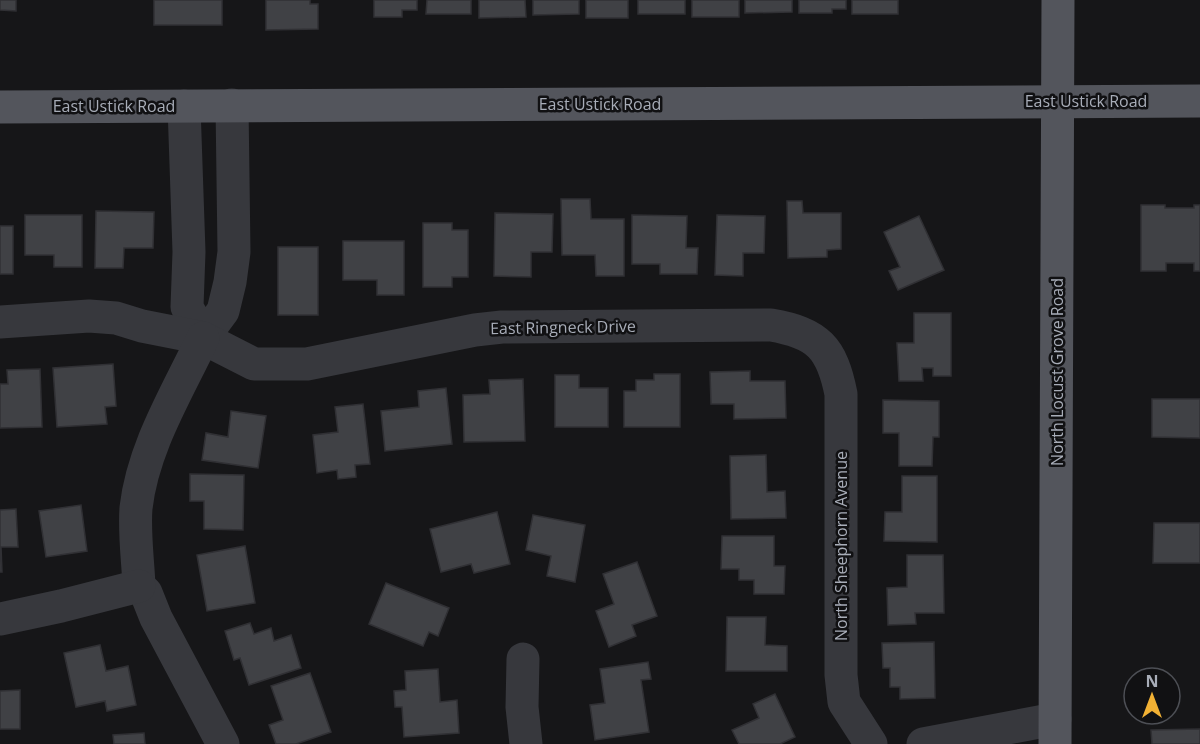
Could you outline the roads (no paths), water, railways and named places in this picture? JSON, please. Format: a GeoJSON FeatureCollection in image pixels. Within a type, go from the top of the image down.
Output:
{"type":"FeatureCollection","features":[{"type":"Feature","properties":{"kind":"main road","name":"North Locust Grove Road"},"geometry":{"type":"LineString","coordinates":[[1055,732],[1058,0]]}},
{"type":"Feature","properties":{"kind":"main road","name":"East Ustick Road"},"geometry":{"type":"LineString","coordinates":[[0,107],[1200,101]]}},
{"type":"Feature","properties":{"kind":"street"},"geometry":{"type":"LineString","coordinates":[[223,744],[156,618],[146,593],[139,586],[136,511],[140,484],[157,432],[203,338],[223,311],[230,282],[234,252],[232,105]]}},
{"type":"Feature","properties":{"kind":"street"},"geometry":{"type":"LineString","coordinates":[[184,106],[189,252],[187,307],[203,338]]}},
{"type":"Feature","properties":{"kind":"street","name":"East Ringneck Drive"},"geometry":{"type":"LineString","coordinates":[[0,322],[89,316],[116,318],[142,326],[203,338],[254,364],[307,364],[476,330],[529,325],[771,325],[798,329],[820,344]]}},
{"type":"Feature","properties":{"kind":"street","name":"North Sheephorn Avenue"},"geometry":{"type":"LineString","coordinates":[[820,344],[836,368],[841,394],[841,675],[844,702],[871,744]]}},
{"type":"Feature","properties":{"kind":"street"},"geometry":{"type":"LineString","coordinates":[[0,619],[139,586]]}},
{"type":"Feature","properties":{"kind":"street"},"geometry":{"type":"LineString","coordinates":[[523,659],[522,707],[526,744]]}},
{"type":"Feature","properties":{"kind":"street"},"geometry":{"type":"LineString","coordinates":[[923,744],[1055,732]]}}]}
